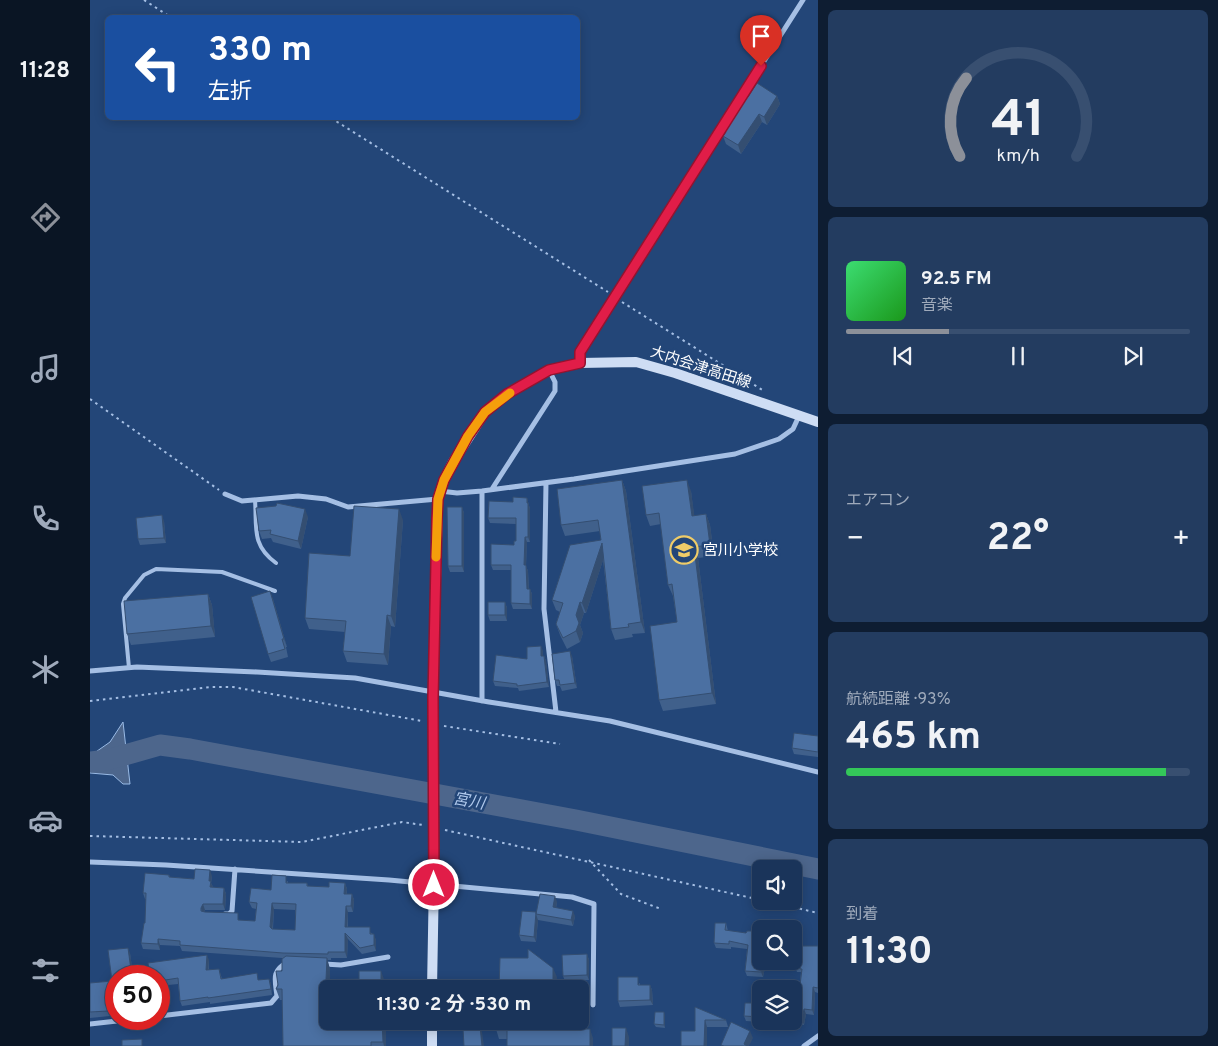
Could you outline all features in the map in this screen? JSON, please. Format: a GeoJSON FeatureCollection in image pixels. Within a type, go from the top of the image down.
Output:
{"type":"FeatureCollection","features":[{"type":"Feature","properties":{"kind":"main road","name":"大内会津高田線"},"geometry":{"type":"LineString","coordinates":[[432,980],[434,881],[433,695],[439,495],[453,462],[485,412],[507,394],[549,370],[580,363],[636,362],[675,373],[818,422]]}},
{"type":"Feature","properties":{"kind":"main road"},"geometry":{"type":"LineString","coordinates":[[432,1030],[432,1046]]}},
{"type":"Feature","properties":{"kind":"street"},"geometry":{"type":"LineString","coordinates":[[580,363],[580,352],[803,0]]}},
{"type":"Feature","properties":{"kind":"street"},"geometry":{"type":"LineString","coordinates":[[492,489],[555,391],[555,382],[549,370]]}},
{"type":"Feature","properties":{"kind":"street"},"geometry":{"type":"LineString","coordinates":[[225,494],[242,501],[298,496],[326,499],[348,507],[546,483],[735,454],[779,439],[793,429],[799,416]]}},
{"type":"Feature","properties":{"kind":"street"},"geometry":{"type":"LineString","coordinates":[[546,483],[544,609],[556,712]]}},
{"type":"Feature","properties":{"kind":"street"},"geometry":{"type":"LineString","coordinates":[[482,491],[482,701]]}},
{"type":"Feature","properties":{"kind":"street"},"geometry":{"type":"LineString","coordinates":[[90,671],[129,668],[256,672],[355,678],[433,695],[610,721],[818,772]]}},
{"type":"Feature","properties":{"kind":"street"},"geometry":{"type":"LineString","coordinates":[[90,862],[434,881],[572,898],[594,904],[593,1005]]}},
{"type":"Feature","properties":{"kind":"street"},"geometry":{"type":"LineString","coordinates":[[221,914],[229,914],[232,911],[235,869]]}},
{"type":"Feature","properties":{"kind":"street"},"geometry":{"type":"LineString","coordinates":[[315,963],[341,965],[388,957]]}},
{"type":"Feature","properties":{"kind":"street"},"geometry":{"type":"LineString","coordinates":[[170,1015],[267,1005],[277,996],[275,976],[277,970],[288,962],[297,962]]}},
{"type":"Feature","properties":{"kind":"street"},"geometry":{"type":"LineString","coordinates":[[90,1024],[105,1022]]}},
{"type":"Feature","properties":{"kind":"street"},"geometry":{"type":"LineString","coordinates":[[804,1046],[818,1036]]}},
{"type":"Feature","properties":{"kind":"lane"},"geometry":{"type":"LineString","coordinates":[[255,500],[258,544],[266,556],[276,563]]}},
{"type":"Feature","properties":{"kind":"lane"},"geometry":{"type":"LineString","coordinates":[[129,668],[123,604],[125,598],[144,575],[152,570],[222,572],[275,591]]}},
{"type":"Feature","properties":{"kind":"path"},"geometry":{"type":"LineString","coordinates":[[144,0],[167,15]]}},
{"type":"Feature","properties":{"kind":"path"},"geometry":{"type":"LineString","coordinates":[[334,120],[767,393]]}},
{"type":"Feature","properties":{"kind":"path"},"geometry":{"type":"LineString","coordinates":[[90,399],[225,494]]}},
{"type":"Feature","properties":{"kind":"path"},"geometry":{"type":"LineString","coordinates":[[90,700],[210,687],[233,687],[429,723]]}},
{"type":"Feature","properties":{"kind":"path"},"geometry":{"type":"LineString","coordinates":[[438,725],[560,744]]}},
{"type":"Feature","properties":{"kind":"path"},"geometry":{"type":"LineString","coordinates":[[589,860],[621,894],[661,909]]}},
{"type":"Feature","properties":{"kind":"path"},"geometry":{"type":"LineString","coordinates":[[802,909],[818,913]]}},
{"type":"Feature","properties":{"kind":"water"},"geometry":{"type":"Polygon","coordinates":[[[123,722],[130,784],[123,784],[113,775],[90,773],[90,756],[110,742],[123,722]]]}},
{"type":"Feature","properties":{"kind":"building"},"geometry":{"type":"Polygon","coordinates":[[[757,83],[777,96],[764,117],[759,114],[738,145],[723,136],[726,132],[724,130],[731,119],[728,116],[742,94],[748,97],[757,83]]]}},
{"type":"Feature","properties":{"kind":"building"},"geometry":{"type":"Polygon","coordinates":[[[622,480],[641,622],[628,624],[629,627],[611,629],[602,543],[582,603],[580,602],[576,615],[579,623],[576,631],[563,638],[556,624],[563,603],[552,600],[570,545],[601,540],[598,520],[561,525],[557,489],[622,480]]]}},
{"type":"Feature","properties":{"kind":"building"},"geometry":{"type":"Polygon","coordinates":[[[687,480],[692,516],[706,514],[710,545],[694,547],[712,693],[659,700],[650,626],[677,622],[672,584],[668,585],[659,513],[646,515],[642,486],[687,480]]]}},
{"type":"Feature","properties":{"kind":"building"},"geometry":{"type":"Polygon","coordinates":[[[513,497],[527,498],[528,503],[528,537],[525,537],[524,565],[526,565],[527,589],[530,589],[530,604],[511,603],[511,565],[491,565],[491,544],[514,545],[514,541],[516,541],[516,518],[488,518],[489,501],[513,502],[513,497]]]}},
{"type":"Feature","properties":{"kind":"building"},"geometry":{"type":"Polygon","coordinates":[[[277,503],[305,509],[298,541],[270,534],[271,530],[259,531],[256,508],[276,506],[277,503]]]}},
{"type":"Feature","properties":{"kind":"building"},"geometry":{"type":"Polygon","coordinates":[[[354,506],[399,509],[391,616],[387,615],[384,654],[343,651],[346,621],[305,618],[309,553],[350,556],[354,506]]]}},
{"type":"Feature","properties":{"kind":"building"},"geometry":{"type":"Polygon","coordinates":[[[447,507],[462,507],[462,566],[448,566],[447,507]]]}},
{"type":"Feature","properties":{"kind":"building"},"geometry":{"type":"Polygon","coordinates":[[[162,515],[164,538],[138,539],[136,518],[162,515]]]}},
{"type":"Feature","properties":{"kind":"building"},"geometry":{"type":"Polygon","coordinates":[[[270,591],[284,639],[282,639],[285,649],[268,654],[251,597],[270,591]]]}},
{"type":"Feature","properties":{"kind":"building"},"geometry":{"type":"Polygon","coordinates":[[[208,594],[211,626],[127,634],[124,601],[208,594]]]}},
{"type":"Feature","properties":{"kind":"building"},"geometry":{"type":"Polygon","coordinates":[[[488,602],[505,602],[505,615],[488,615],[488,602]]]}},
{"type":"Feature","properties":{"kind":"building"},"geometry":{"type":"Polygon","coordinates":[[[541,646],[541,656],[544,656],[547,682],[517,686],[517,684],[493,681],[496,655],[527,659],[527,647],[541,646]]]}},
{"type":"Feature","properties":{"kind":"building"},"geometry":{"type":"Polygon","coordinates":[[[570,651],[575,683],[560,685],[559,680],[555,680],[552,654],[570,651]]]}},
{"type":"Feature","properties":{"kind":"building"},"geometry":{"type":"Polygon","coordinates":[[[794,733],[818,736],[818,752],[792,748],[794,733]]]}},
{"type":"Feature","properties":{"kind":"building"},"geometry":{"type":"Polygon","coordinates":[[[195,869],[210,870],[210,887],[224,888],[223,904],[203,904],[201,911],[238,913],[238,920],[255,921],[257,903],[249,902],[251,888],[271,890],[272,875],[286,876],[286,883],[307,883],[307,886],[329,887],[329,882],[345,883],[344,894],[352,894],[351,906],[346,906],[345,927],[370,927],[370,934],[374,934],[374,945],[360,948],[345,933],[345,952],[328,952],[328,954],[283,953],[180,945],[180,941],[158,939],[158,944],[141,943],[145,923],[146,893],[143,893],[145,873],[194,879],[195,869]],[[272,903],[270,927],[272,929],[295,930],[296,904],[272,903]]]}},
{"type":"Feature","properties":{"kind":"building"},"geometry":{"type":"Polygon","coordinates":[[[540,894],[555,896],[553,907],[573,911],[571,920],[536,914],[540,894]]]}},
{"type":"Feature","properties":{"kind":"building"},"geometry":{"type":"Polygon","coordinates":[[[522,911],[536,912],[534,937],[519,935],[522,911]]]}},
{"type":"Feature","properties":{"kind":"building"},"geometry":{"type":"Polygon","coordinates":[[[715,923],[726,923],[725,930],[746,933],[747,931],[752,931],[752,970],[761,970],[761,972],[745,971],[748,945],[729,941],[729,944],[714,943],[715,923]]]}},
{"type":"Feature","properties":{"kind":"building"},"geometry":{"type":"Polygon","coordinates":[[[802,946],[818,946],[818,988],[813,987],[812,1010],[804,1009],[802,1020],[802,980],[802,946]]]}},
{"type":"Feature","properties":{"kind":"building"},"geometry":{"type":"Polygon","coordinates":[[[128,948],[130,965],[110,965],[108,950],[128,948]]]}},
{"type":"Feature","properties":{"kind":"building"},"geometry":{"type":"Polygon","coordinates":[[[528,949],[553,968],[553,980],[499,980],[500,958],[528,958],[528,949]]]}},
{"type":"Feature","properties":{"kind":"building"},"geometry":{"type":"Polygon","coordinates":[[[587,954],[587,975],[563,976],[562,955],[587,954]]]}},
{"type":"Feature","properties":{"kind":"building"},"geometry":{"type":"Polygon","coordinates":[[[207,955],[206,970],[219,969],[221,979],[257,973],[258,980],[269,979],[271,989],[180,1001],[178,978],[170,979],[170,965],[148,965],[148,963],[207,955]]]}},
{"type":"Feature","properties":{"kind":"building"},"geometry":{"type":"Polygon","coordinates":[[[286,956],[327,958],[326,980],[319,980],[319,1030],[382,1030],[383,1042],[371,1042],[371,1046],[283,1046],[282,989],[276,989],[278,985],[276,971],[282,971],[282,959],[286,956]]]}},
{"type":"Feature","properties":{"kind":"building"},"geometry":{"type":"Polygon","coordinates":[[[359,971],[381,971],[381,980],[326,980],[359,979],[359,971]]]}},
{"type":"Feature","properties":{"kind":"building"},"geometry":{"type":"Polygon","coordinates":[[[618,977],[638,977],[638,985],[650,985],[650,1000],[618,1001],[618,977]]]}},
{"type":"Feature","properties":{"kind":"building"},"geometry":{"type":"Polygon","coordinates":[[[105,982],[105,1011],[90,1012],[90,983],[105,982]]]}},
{"type":"Feature","properties":{"kind":"building"},"geometry":{"type":"Polygon","coordinates":[[[745,1003],[752,1003],[752,1016],[744,1016],[745,1003]]]}},
{"type":"Feature","properties":{"kind":"building"},"geometry":{"type":"Polygon","coordinates":[[[695,1007],[726,1020],[705,1020],[704,1046],[681,1046],[681,1031],[695,1031],[695,1007]]]}},
{"type":"Feature","properties":{"kind":"building"},"geometry":{"type":"Polygon","coordinates":[[[655,1012],[664,1012],[664,1025],[654,1024],[655,1012]]]}},
{"type":"Feature","properties":{"kind":"building"},"geometry":{"type":"Polygon","coordinates":[[[731,1022],[750,1031],[744,1044],[747,1046],[721,1045],[731,1022]]]}},
{"type":"Feature","properties":{"kind":"building"},"geometry":{"type":"Polygon","coordinates":[[[612,1028],[626,1028],[625,1046],[612,1046],[612,1028]]]}},
{"type":"Feature","properties":{"kind":"building"},"geometry":{"type":"Polygon","coordinates":[[[590,1029],[590,1046],[507,1046],[507,1030],[590,1029]]]}},
{"type":"Feature","properties":{"kind":"building"},"geometry":{"type":"Polygon","coordinates":[[[463,1030],[480,1030],[482,1046],[464,1046],[463,1030]]]}},
{"type":"Feature","properties":{"kind":"building"},"geometry":{"type":"Polygon","coordinates":[[[142,1039],[142,1046],[122,1046],[122,1040],[142,1039]]]}},
{"type":"Feature","properties":{"kind":"waterway","name":"宮川"},"geometry":{"type":"LineString","coordinates":[[90,762],[107,760],[160,745],[190,749],[576,820],[818,869]]}},
{"type":"Feature","properties":{"kind":"slow traffic"},"geometry":{"type":"LineString","coordinates":[[436,557],[438,499],[444,480],[468,436],[485,412],[510,393]]}},
{"type":"Feature","properties":{"kind":"place","name":"宮川小学校"},"geometry":{"type":"Point","coordinates":[684,550]}},
{"type":"Feature","properties":{"kind":"route"},"geometry":{"type":"LineString","coordinates":[[434,885],[433,698],[437,518],[438,499],[444,480],[468,436],[485,412],[507,394],[549,370],[580,363],[580,352],[761,66]]}}]}
